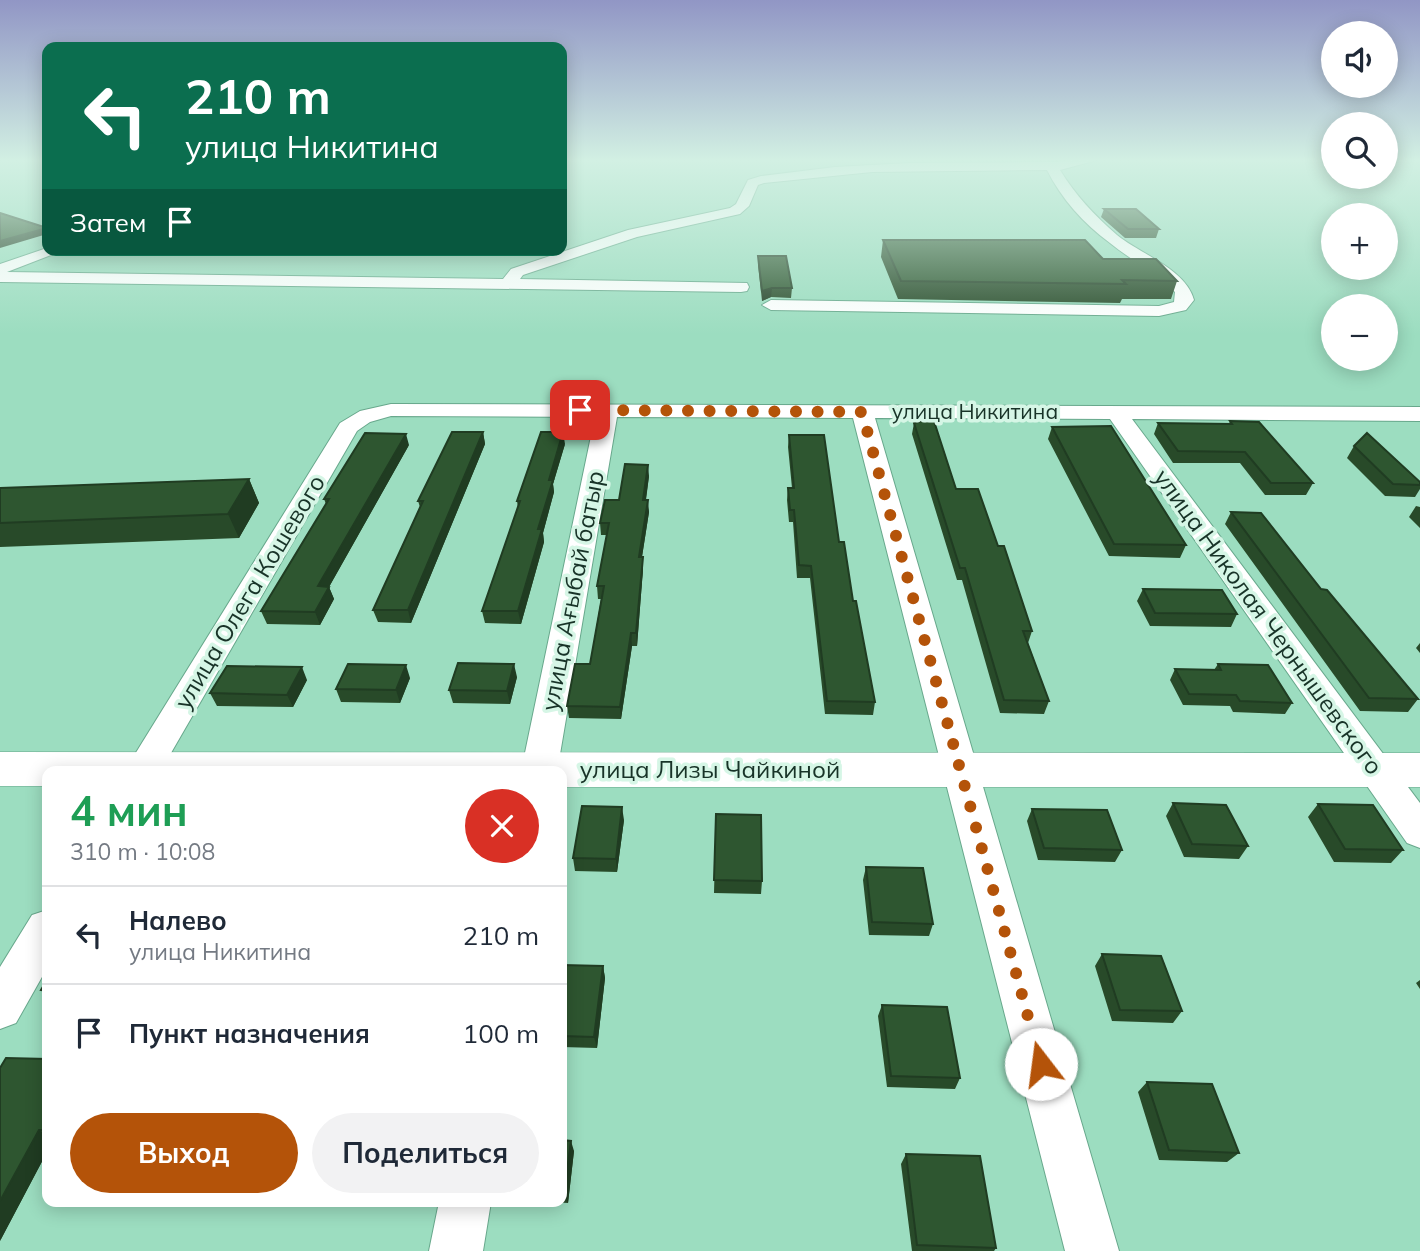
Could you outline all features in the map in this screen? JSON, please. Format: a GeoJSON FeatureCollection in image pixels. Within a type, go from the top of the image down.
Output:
{"type":"FeatureCollection","features":[{"type":"Feature","properties":{"kind":"street"},"geometry":{"type":"LineString","coordinates":[[567,255],[633,233],[706,217]]}},
{"type":"Feature","properties":{"kind":"street"},"geometry":{"type":"LineString","coordinates":[[771,305],[1149,310],[1180,306],[1185,300],[1183,291],[1170,278],[1113,239],[1090,217]]}},
{"type":"Feature","properties":{"kind":"street"},"geometry":{"type":"LineString","coordinates":[[0,269],[42,255]]}},
{"type":"Feature","properties":{"kind":"street"},"geometry":{"type":"LineString","coordinates":[[509,284],[517,272],[565,256]]}},
{"type":"Feature","properties":{"kind":"street"},"geometry":{"type":"LineString","coordinates":[[0,277],[741,287]]}},
{"type":"Feature","properties":{"kind":"street","name":"улица Никитина"},"geometry":{"type":"LineString","coordinates":[[362,417],[391,410],[1420,414]]}},
{"type":"Feature","properties":{"kind":"street","name":"улица Ағыбай батыр"},"geometry":{"type":"LineString","coordinates":[[541,766],[607,411]]}},
{"type":"Feature","properties":{"kind":"street"},"geometry":{"type":"LineString","coordinates":[[862,412],[1092,1251]]}},
{"type":"Feature","properties":{"kind":"street","name":"улица Николая Чернышевского"},"geometry":{"type":"LineString","coordinates":[[1116,413],[1420,831]]}},
{"type":"Feature","properties":{"kind":"street"},"geometry":{"type":"LineString","coordinates":[[1395,414],[1420,434]]}},
{"type":"Feature","properties":{"kind":"street","name":"улица Олега Кошевого"},"geometry":{"type":"LineString","coordinates":[[146,766],[348,428],[362,417]]}},
{"type":"Feature","properties":{"kind":"street","name":"улица Лизы Чайкиной"},"geometry":{"type":"LineString","coordinates":[[0,769],[42,770]]}},
{"type":"Feature","properties":{"kind":"street","name":"улица Лизы Чайкиной"},"geometry":{"type":"LineString","coordinates":[[567,771],[1420,770]]}},
{"type":"Feature","properties":{"kind":"street"},"geometry":{"type":"LineString","coordinates":[[0,1007],[42,937]]}},
{"type":"Feature","properties":{"kind":"street"},"geometry":{"type":"LineString","coordinates":[[456,1251],[464,1207]]}},
{"type":"Feature","properties":{"kind":"building"},"geometry":{"type":"Polygon","coordinates":[[[0,217],[14,217],[42,226],[42,229],[0,241],[0,217]]]}},
{"type":"Feature","properties":{"kind":"building"},"geometry":{"type":"Polygon","coordinates":[[[1114,217],[1146,217],[1159,229],[1128,229],[1114,217]]]}},
{"type":"Feature","properties":{"kind":"building"},"geometry":{"type":"Polygon","coordinates":[[[883,240],[1085,240],[1103,259],[1156,259],[1177,281],[1122,280],[1126,284],[901,281],[883,240]]]}},
{"type":"Feature","properties":{"kind":"building"},"geometry":{"type":"Polygon","coordinates":[[[758,256],[786,256],[792,288],[762,291],[758,256]]]}},
{"type":"Feature","properties":{"kind":"building"},"geometry":{"type":"Polygon","coordinates":[[[933,418],[956,489],[978,489],[998,546],[1004,546],[1032,631],[1023,631],[1049,701],[1004,700],[965,568],[960,568],[914,423],[933,418]]]}},
{"type":"Feature","properties":{"kind":"building"},"geometry":{"type":"Polygon","coordinates":[[[1230,421],[1259,422],[1313,483],[1271,483],[1245,452],[1178,451],[1158,423],[1232,424],[1230,421]]]}},
{"type":"Feature","properties":{"kind":"building"},"geometry":{"type":"Polygon","coordinates":[[[1111,426],[1186,545],[1114,544],[1052,427],[1111,426]]]}},
{"type":"Feature","properties":{"kind":"building"},"geometry":{"type":"Polygon","coordinates":[[[452,432],[483,432],[408,610],[373,610],[423,501],[418,501],[452,432]]]}},
{"type":"Feature","properties":{"kind":"building"},"geometry":{"type":"Polygon","coordinates":[[[541,432],[563,432],[549,480],[553,480],[538,529],[542,529],[518,611],[482,611],[520,501],[517,501],[541,432]]]}},
{"type":"Feature","properties":{"kind":"building"},"geometry":{"type":"Polygon","coordinates":[[[365,433],[406,434],[318,586],[329,587],[315,612],[261,611],[329,499],[324,499],[365,433]]]}},
{"type":"Feature","properties":{"kind":"building"},"geometry":{"type":"Polygon","coordinates":[[[1367,433],[1420,482],[1420,485],[1393,484],[1354,446],[1367,433]]]}},
{"type":"Feature","properties":{"kind":"building"},"geometry":{"type":"Polygon","coordinates":[[[789,435],[824,435],[839,542],[844,542],[853,601],[856,601],[875,702],[827,701],[811,566],[799,565],[794,510],[790,510],[788,488],[794,488],[789,435]]]}},
{"type":"Feature","properties":{"kind":"building"},"geometry":{"type":"Polygon","coordinates":[[[625,464],[648,465],[643,500],[648,500],[639,557],[643,557],[636,633],[631,633],[620,707],[567,706],[575,664],[590,664],[604,586],[597,586],[609,523],[600,523],[605,500],[619,500],[625,464]]]}},
{"type":"Feature","properties":{"kind":"building"},"geometry":{"type":"Polygon","coordinates":[[[249,479],[228,514],[0,523],[0,488],[249,479]]]}},
{"type":"Feature","properties":{"kind":"building"},"geometry":{"type":"Polygon","coordinates":[[[1231,512],[1261,513],[1321,589],[1327,590],[1418,699],[1369,698],[1231,512]]]}},
{"type":"Feature","properties":{"kind":"building"},"geometry":{"type":"Polygon","coordinates":[[[1143,589],[1222,590],[1237,614],[1155,613],[1143,589]]]}},
{"type":"Feature","properties":{"kind":"building"},"geometry":{"type":"Polygon","coordinates":[[[458,663],[514,664],[507,691],[449,690],[458,663]]]}},
{"type":"Feature","properties":{"kind":"building"},"geometry":{"type":"Polygon","coordinates":[[[348,664],[406,665],[396,690],[336,689],[348,664]]]}},
{"type":"Feature","properties":{"kind":"building"},"geometry":{"type":"Polygon","coordinates":[[[1218,664],[1268,665],[1292,703],[1240,701],[1236,695],[1189,694],[1175,669],[1221,670],[1218,664]]]}},
{"type":"Feature","properties":{"kind":"building"},"geometry":{"type":"Polygon","coordinates":[[[227,666],[302,667],[287,695],[210,693],[227,666]]]}},
{"type":"Feature","properties":{"kind":"building"},"geometry":{"type":"Polygon","coordinates":[[[1173,803],[1226,805],[1248,846],[1192,844],[1173,803]]]}},
{"type":"Feature","properties":{"kind":"building"},"geometry":{"type":"Polygon","coordinates":[[[1318,804],[1373,805],[1403,850],[1345,849],[1318,804]]]}},
{"type":"Feature","properties":{"kind":"building"},"geometry":{"type":"Polygon","coordinates":[[[582,806],[622,807],[616,859],[573,858],[582,806]]]}},
{"type":"Feature","properties":{"kind":"building"},"geometry":{"type":"Polygon","coordinates":[[[1032,809],[1107,810],[1122,850],[1044,848],[1032,809]]]}},
{"type":"Feature","properties":{"kind":"building"},"geometry":{"type":"Polygon","coordinates":[[[716,814],[761,815],[762,881],[714,880],[716,814]]]}},
{"type":"Feature","properties":{"kind":"building"},"geometry":{"type":"Polygon","coordinates":[[[866,867],[923,868],[933,924],[872,922],[866,867]]]}},
{"type":"Feature","properties":{"kind":"building"},"geometry":{"type":"Polygon","coordinates":[[[1102,954],[1161,956],[1182,1011],[1120,1010],[1102,954]]]}},
{"type":"Feature","properties":{"kind":"building"},"geometry":{"type":"Polygon","coordinates":[[[567,965],[603,966],[594,1037],[567,1036],[567,965]]]}},
{"type":"Feature","properties":{"kind":"building"},"geometry":{"type":"Polygon","coordinates":[[[882,1005],[947,1007],[960,1078],[891,1076],[882,1005]]]}},
{"type":"Feature","properties":{"kind":"building"},"geometry":{"type":"Polygon","coordinates":[[[6,1058],[42,1059],[42,1130],[39,1130],[0,1201],[0,1068],[6,1058]]]}},
{"type":"Feature","properties":{"kind":"building"},"geometry":{"type":"Polygon","coordinates":[[[1147,1082],[1212,1084],[1239,1153],[1169,1150],[1147,1082]]]}},
{"type":"Feature","properties":{"kind":"building"},"geometry":{"type":"Polygon","coordinates":[[[567,1141],[571,1141],[567,1171],[567,1141]]]}},
{"type":"Feature","properties":{"kind":"building"},"geometry":{"type":"Polygon","coordinates":[[[906,1154],[980,1156],[996,1248],[917,1245],[906,1154]]]}},
{"type":"Feature","properties":{"kind":"route"},"geometry":{"type":"LineString","coordinates":[[580,410],[862,412],[1041,1064]]}}]}
